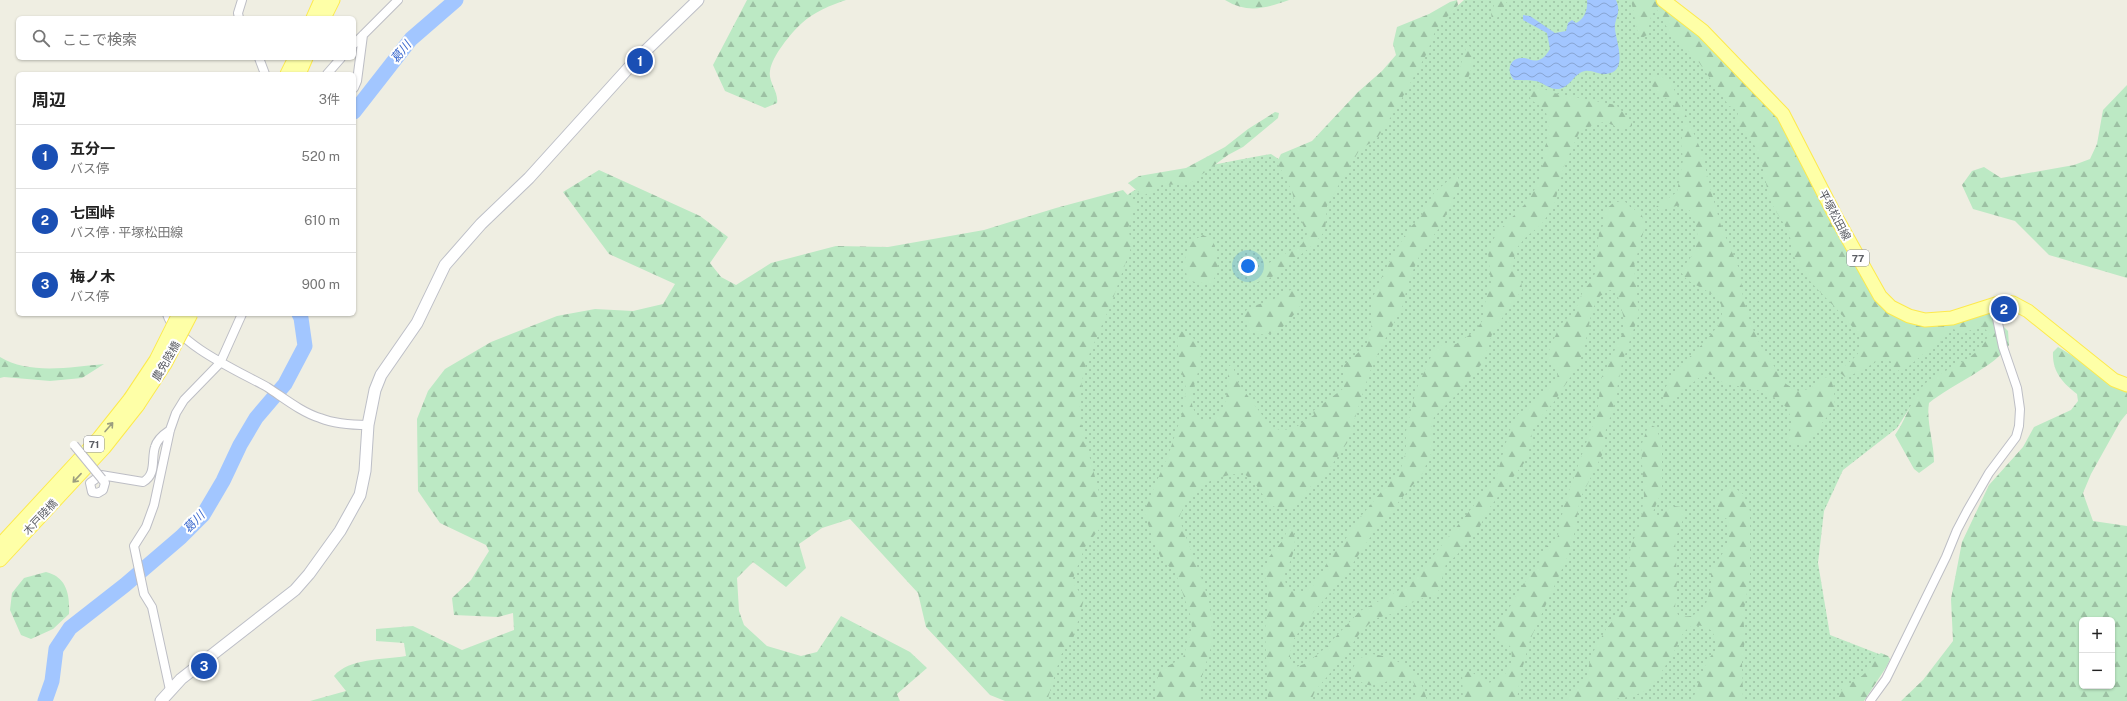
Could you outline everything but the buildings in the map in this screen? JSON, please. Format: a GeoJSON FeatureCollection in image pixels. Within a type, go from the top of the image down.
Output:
{"type":"FeatureCollection","features":[{"type":"Feature","properties":{"kind":"main road"},"geometry":{"type":"LineString","coordinates":[[314,16],[321,0]]}},
{"type":"Feature","properties":{"kind":"main road"},"geometry":{"type":"LineString","coordinates":[[325,16],[333,0]]}},
{"type":"Feature","properties":{"kind":"main road","name":"平塚松田線"},"geometry":{"type":"LineString","coordinates":[[1663,0],[1703,31],[1783,114],[1837,219],[1880,296],[1891,307],[1909,316],[1924,320],[1952,318],[2002,302],[2013,303],[2028,311],[2114,380],[2127,385]]}},
{"type":"Feature","properties":{"kind":"main road"},"geometry":{"type":"LineString","coordinates":[[288,72],[294,60]]}},
{"type":"Feature","properties":{"kind":"main road"},"geometry":{"type":"LineString","coordinates":[[302,72],[305,60]]}},
{"type":"Feature","properties":{"kind":"main road","name":"農免陸橋"},"geometry":{"type":"LineString","coordinates":[[134,402],[178,316]]}},
{"type":"Feature","properties":{"kind":"main road","name":"農免陸橋"},"geometry":{"type":"LineString","coordinates":[[134,402],[165,364],[189,316]]}},
{"type":"Feature","properties":{"kind":"main road","name":"木戸陸橋"},"geometry":{"type":"LineString","coordinates":[[14,537],[58,490],[99,438],[134,402]]}},
{"type":"Feature","properties":{"kind":"main road","name":"71"},"geometry":{"type":"LineString","coordinates":[[0,545],[14,537]]}},
{"type":"Feature","properties":{"kind":"main road","name":"71"},"geometry":{"type":"LineString","coordinates":[[0,560],[14,537]]}},
{"type":"Feature","properties":{"kind":"street"},"geometry":{"type":"LineString","coordinates":[[239,16],[238,13],[242,0]]}},
{"type":"Feature","properties":{"kind":"street"},"geometry":{"type":"LineString","coordinates":[[356,42],[398,0]]}},
{"type":"Feature","properties":{"kind":"street"},"geometry":{"type":"LineString","coordinates":[[161,701],[170,690],[295,590],[309,574],[340,531],[360,495],[365,471],[368,426],[372,405],[381,375],[417,323],[445,265],[481,224],[530,178],[633,63],[698,0]]}},
{"type":"Feature","properties":{"kind":"street"},"geometry":{"type":"LineString","coordinates":[[356,83],[364,34]]}},
{"type":"Feature","properties":{"kind":"street"},"geometry":{"type":"LineString","coordinates":[[260,60],[264,72]]}},
{"type":"Feature","properties":{"kind":"street"},"geometry":{"type":"LineString","coordinates":[[329,72],[339,60]]}},
{"type":"Feature","properties":{"kind":"street"},"geometry":{"type":"LineString","coordinates":[[1870,701],[1886,679],[1946,557],[1956,530],[1966,511],[1988,473],[2016,437],[2019,426],[2020,409],[2017,388],[2003,347],[1994,304]]}},
{"type":"Feature","properties":{"kind":"street"},"geometry":{"type":"LineString","coordinates":[[168,316],[177,330],[220,363],[273,391],[285,400],[324,420],[368,426]]}},
{"type":"Feature","properties":{"kind":"street"},"geometry":{"type":"LineString","coordinates":[[170,690],[152,607],[144,594],[134,546],[146,527],[154,505],[170,430],[176,413],[184,400],[220,363],[241,316]]}},
{"type":"Feature","properties":{"kind":"street"},"geometry":{"type":"LineString","coordinates":[[74,446],[102,479],[104,483],[103,490],[98,493],[92,492],[90,483],[101,475],[143,482],[148,479],[152,474],[155,446],[160,438],[170,430]]}},
{"type":"Feature","properties":{"kind":"green space"},"geometry":{"type":"Polygon","coordinates":[[[747,0],[846,0],[812,15],[802,23],[783,45],[771,65],[770,71],[777,103],[765,108],[725,91],[713,65],[747,0]]]}},
{"type":"Feature","properties":{"kind":"green space"},"geometry":{"type":"Polygon","coordinates":[[[1225,0],[1289,0],[1265,7],[1249,8],[1241,7],[1225,0]]]}},
{"type":"Feature","properties":{"kind":"green space"},"geometry":{"type":"Polygon","coordinates":[[[1457,0],[1458,5],[1436,29],[1427,53],[1396,109],[1376,140],[1360,149],[1337,188],[1327,206],[1325,231],[1314,244],[1277,274],[1263,282],[1254,282],[1251,278],[1253,272],[1302,244],[1307,234],[1296,208],[1292,191],[1277,162],[1281,154],[1312,141],[1358,92],[1382,71],[1396,55],[1393,44],[1397,27],[1429,14],[1450,2],[1457,0]]]}},
{"type":"Feature","properties":{"kind":"green space"},"geometry":{"type":"Polygon","coordinates":[[[1464,0],[1655,0],[1705,53],[1881,341],[1989,321],[2007,338],[1984,361],[1923,387],[1897,428],[1843,470],[1824,511],[1818,563],[1830,635],[1884,656],[1855,701],[1010,701],[1088,240],[1111,211],[1126,196],[1139,188],[1175,174],[1236,160],[1271,154],[1295,170],[1424,36],[1464,0]]]}},
{"type":"Feature","properties":{"kind":"green space"},"geometry":{"type":"Polygon","coordinates":[[[1496,0],[1508,0],[1497,18],[1492,19],[1491,13],[1496,0]]]}},
{"type":"Feature","properties":{"kind":"green space"},"geometry":{"type":"Polygon","coordinates":[[[1631,0],[1659,0],[1682,18],[1753,86],[1779,120],[1853,263],[1873,292],[1912,323],[1930,326],[1992,309],[1997,320],[2008,331],[2009,345],[2003,353],[1984,368],[1929,403],[1929,425],[1934,462],[1919,473],[1914,469],[1895,435],[1922,387],[1927,382],[1962,362],[1979,350],[1989,333],[1982,326],[1963,333],[1953,329],[1946,332],[1941,342],[1932,347],[1909,366],[1895,372],[1890,360],[1882,358],[1864,369],[1845,377],[1840,373],[1841,369],[1856,356],[1861,348],[1859,335],[1805,275],[1796,261],[1789,234],[1769,196],[1763,167],[1756,148],[1744,132],[1736,127],[1734,121],[1738,114],[1737,109],[1729,106],[1698,61],[1669,31],[1657,10],[1652,12],[1647,35],[1642,38],[1638,34],[1631,0]]]}},
{"type":"Feature","properties":{"kind":"green space"},"geometry":{"type":"Polygon","coordinates":[[[1470,46],[1473,59],[1471,69],[1466,81],[1462,81],[1460,73],[1461,64],[1466,48],[1470,46]]]}},
{"type":"Feature","properties":{"kind":"green space"},"geometry":{"type":"Polygon","coordinates":[[[1661,76],[1669,82],[1677,94],[1703,155],[1708,180],[1721,226],[1740,271],[1743,298],[1750,323],[1762,348],[1786,384],[1798,391],[1809,389],[1826,377],[1831,379],[1834,390],[1835,407],[1806,443],[1794,445],[1788,442],[1792,420],[1787,408],[1776,398],[1757,390],[1723,383],[1716,376],[1705,373],[1664,406],[1664,393],[1670,380],[1680,367],[1714,331],[1721,319],[1722,307],[1717,298],[1708,291],[1689,281],[1681,272],[1692,255],[1697,241],[1696,224],[1688,208],[1680,205],[1659,211],[1656,207],[1677,192],[1683,160],[1681,143],[1684,123],[1672,102],[1660,95],[1652,86],[1651,78],[1661,76]]]}},
{"type":"Feature","properties":{"kind":"green space"},"geometry":{"type":"Polygon","coordinates":[[[2127,85],[2127,278],[2049,255],[2015,221],[1973,209],[1962,185],[1972,171],[1984,167],[2001,178],[2074,165],[2090,159],[2097,144],[2103,110],[2127,85]]]}},
{"type":"Feature","properties":{"kind":"green space"},"geometry":{"type":"Polygon","coordinates":[[[1533,89],[1544,89],[1554,93],[1616,105],[1632,122],[1632,126],[1622,129],[1605,122],[1594,124],[1579,133],[1564,166],[1554,206],[1541,225],[1526,237],[1516,249],[1512,267],[1521,280],[1522,290],[1493,331],[1483,363],[1473,373],[1461,390],[1434,417],[1431,429],[1431,454],[1422,474],[1375,530],[1346,574],[1311,615],[1293,640],[1290,654],[1290,662],[1296,667],[1307,663],[1324,649],[1360,611],[1412,582],[1496,478],[1509,432],[1516,416],[1545,393],[1557,380],[1558,370],[1549,361],[1548,353],[1560,325],[1575,311],[1583,291],[1593,279],[1596,270],[1599,233],[1604,224],[1605,210],[1612,204],[1623,200],[1635,210],[1641,212],[1645,226],[1634,266],[1639,314],[1622,363],[1613,410],[1606,429],[1602,455],[1580,499],[1572,547],[1530,640],[1520,677],[1517,701],[1463,701],[1462,673],[1470,671],[1488,683],[1500,678],[1508,670],[1510,665],[1512,653],[1510,646],[1495,637],[1496,626],[1511,605],[1520,588],[1537,567],[1545,547],[1557,540],[1564,505],[1597,416],[1601,379],[1626,326],[1617,293],[1610,290],[1600,296],[1592,310],[1579,364],[1554,402],[1532,427],[1531,444],[1524,463],[1487,511],[1478,531],[1469,538],[1457,555],[1446,564],[1439,590],[1434,596],[1426,597],[1411,603],[1395,613],[1374,619],[1360,633],[1342,659],[1315,691],[1311,701],[1268,701],[1265,629],[1268,610],[1268,591],[1264,572],[1269,557],[1284,539],[1287,529],[1292,528],[1295,545],[1290,563],[1284,574],[1286,585],[1294,591],[1305,591],[1315,584],[1324,571],[1329,557],[1343,543],[1357,521],[1401,468],[1406,452],[1406,431],[1416,390],[1434,350],[1443,344],[1456,344],[1474,332],[1483,320],[1485,303],[1491,283],[1488,252],[1496,234],[1529,200],[1538,183],[1543,163],[1549,124],[1545,109],[1531,100],[1528,93],[1533,89]]]}},
{"type":"Feature","properties":{"kind":"green space"},"geometry":{"type":"Polygon","coordinates":[[[1275,112],[1279,113],[1278,118],[1243,147],[1228,155],[1189,184],[1162,185],[1143,196],[1128,183],[1139,176],[1186,168],[1225,147],[1248,129],[1275,112]]]}},
{"type":"Feature","properties":{"kind":"green space"},"geometry":{"type":"Polygon","coordinates":[[[599,170],[700,216],[728,237],[710,263],[721,277],[736,285],[771,263],[836,246],[888,247],[984,230],[1056,208],[1123,190],[1136,204],[1128,228],[1132,245],[1111,304],[1086,362],[1079,396],[1080,420],[1100,496],[1101,527],[1085,547],[1072,581],[1084,599],[1074,636],[1061,655],[1047,701],[1005,701],[990,695],[926,627],[918,593],[850,519],[822,528],[799,544],[806,568],[786,587],[753,562],[737,578],[739,611],[744,625],[767,646],[801,656],[817,652],[841,616],[910,652],[927,668],[897,694],[900,701],[310,701],[346,691],[334,676],[340,670],[348,666],[367,661],[406,656],[404,643],[376,641],[376,629],[413,626],[462,650],[514,630],[513,613],[498,617],[454,615],[452,598],[471,580],[489,551],[486,545],[440,523],[418,491],[417,419],[428,391],[445,369],[491,342],[557,316],[595,309],[633,311],[663,304],[675,284],[609,254],[563,192],[599,170]]]}},
{"type":"Feature","properties":{"kind":"green space"},"geometry":{"type":"Polygon","coordinates":[[[1458,177],[1460,183],[1441,226],[1422,250],[1408,282],[1403,305],[1381,346],[1369,374],[1347,443],[1327,472],[1308,489],[1299,502],[1288,509],[1277,508],[1269,504],[1254,482],[1243,473],[1221,477],[1211,481],[1203,485],[1189,498],[1179,518],[1205,588],[1211,614],[1212,644],[1202,676],[1198,701],[1156,701],[1156,683],[1160,670],[1183,658],[1192,628],[1190,614],[1176,574],[1161,558],[1154,543],[1144,511],[1169,453],[1183,411],[1186,388],[1179,362],[1177,334],[1181,331],[1193,338],[1199,345],[1201,353],[1192,403],[1193,409],[1198,418],[1208,420],[1216,418],[1221,412],[1227,395],[1228,367],[1232,364],[1239,384],[1271,427],[1280,430],[1293,429],[1314,415],[1313,411],[1344,388],[1344,365],[1367,345],[1373,319],[1373,297],[1386,268],[1408,230],[1421,216],[1434,193],[1451,178],[1458,177]]]}},
{"type":"Feature","properties":{"kind":"green space"},"geometry":{"type":"Polygon","coordinates":[[[1203,235],[1213,240],[1218,263],[1216,274],[1210,284],[1188,281],[1184,263],[1189,243],[1203,235]]]}},
{"type":"Feature","properties":{"kind":"green space"},"geometry":{"type":"Polygon","coordinates":[[[1292,289],[1299,292],[1300,307],[1284,326],[1273,333],[1259,334],[1250,332],[1243,315],[1248,308],[1274,299],[1292,289]]]}},
{"type":"Feature","properties":{"kind":"green space"},"geometry":{"type":"Polygon","coordinates":[[[2058,347],[2127,389],[2127,413],[2120,422],[2091,474],[2083,493],[2093,521],[2127,526],[2127,701],[1901,701],[1923,680],[1953,641],[1951,599],[1962,542],[1989,485],[2023,447],[2034,427],[2071,410],[2078,401],[2077,394],[2067,386],[2056,371],[2053,352],[2058,347]]]}},
{"type":"Feature","properties":{"kind":"green space"},"geometry":{"type":"Polygon","coordinates":[[[0,357],[11,363],[37,368],[64,368],[104,364],[82,378],[50,381],[4,377],[0,378],[0,357]]]}},
{"type":"Feature","properties":{"kind":"green space"},"geometry":{"type":"Polygon","coordinates":[[[1649,424],[1655,427],[1662,442],[1662,491],[1653,512],[1656,517],[1674,506],[1681,507],[1684,517],[1675,540],[1677,580],[1675,608],[1679,617],[1691,616],[1704,610],[1711,587],[1711,567],[1721,556],[1729,539],[1729,526],[1727,519],[1720,515],[1716,499],[1723,490],[1732,486],[1743,494],[1750,511],[1750,576],[1743,615],[1745,638],[1742,663],[1743,701],[1692,701],[1708,660],[1717,649],[1711,630],[1705,627],[1692,626],[1684,632],[1674,652],[1660,674],[1651,685],[1641,693],[1624,698],[1595,701],[1566,701],[1587,675],[1591,656],[1606,629],[1627,603],[1628,567],[1631,546],[1640,524],[1644,496],[1641,446],[1649,424]]]}},
{"type":"Feature","properties":{"kind":"green space"},"geometry":{"type":"Polygon","coordinates":[[[46,572],[53,574],[63,582],[68,594],[69,614],[53,629],[31,639],[21,635],[10,610],[12,593],[24,578],[46,572]]]}},
{"type":"Feature","properties":{"kind":"green space"},"geometry":{"type":"Polygon","coordinates":[[[1881,653],[1888,656],[1890,659],[1864,701],[1837,701],[1843,686],[1854,681],[1865,673],[1874,659],[1881,653]]]}},
{"type":"Feature","properties":{"kind":"green space"},"geometry":{"type":"Polygon","coordinates":[[[1372,654],[1391,659],[1408,668],[1420,682],[1427,701],[1414,701],[1417,692],[1413,681],[1395,679],[1380,684],[1367,685],[1360,681],[1351,673],[1357,659],[1372,654]]]}},
{"type":"Feature","properties":{"kind":"water"},"geometry":{"type":"Polygon","coordinates":[[[1587,0],[1616,0],[1618,12],[1615,29],[1620,56],[1617,68],[1613,72],[1606,74],[1588,71],[1581,72],[1566,86],[1558,89],[1535,81],[1514,80],[1510,73],[1510,66],[1512,62],[1518,58],[1534,61],[1539,60],[1545,56],[1550,49],[1547,33],[1523,20],[1523,15],[1530,16],[1555,33],[1566,31],[1568,23],[1572,20],[1576,23],[1582,19],[1587,7],[1587,0]]]}},
{"type":"Feature","properties":{"kind":"waterway","name":"葛川"},"geometry":{"type":"LineString","coordinates":[[356,109],[411,39],[456,0]]}},
{"type":"Feature","properties":{"kind":"waterway","name":"葛川"},"geometry":{"type":"LineString","coordinates":[[45,701],[52,681],[56,649],[70,628],[125,585],[181,537],[203,515],[223,481],[240,445],[256,418],[285,384],[305,346],[300,316]]}},
{"type":"Feature","properties":{"kind":"place","name":"五分一"},"geometry":{"type":"Point","coordinates":[640,61]}},
{"type":"Feature","properties":{"kind":"place","name":"七国峠"},"geometry":{"type":"Point","coordinates":[2004,309]}},
{"type":"Feature","properties":{"kind":"place","name":"梅ノ木"},"geometry":{"type":"Point","coordinates":[204,666]}}]}
